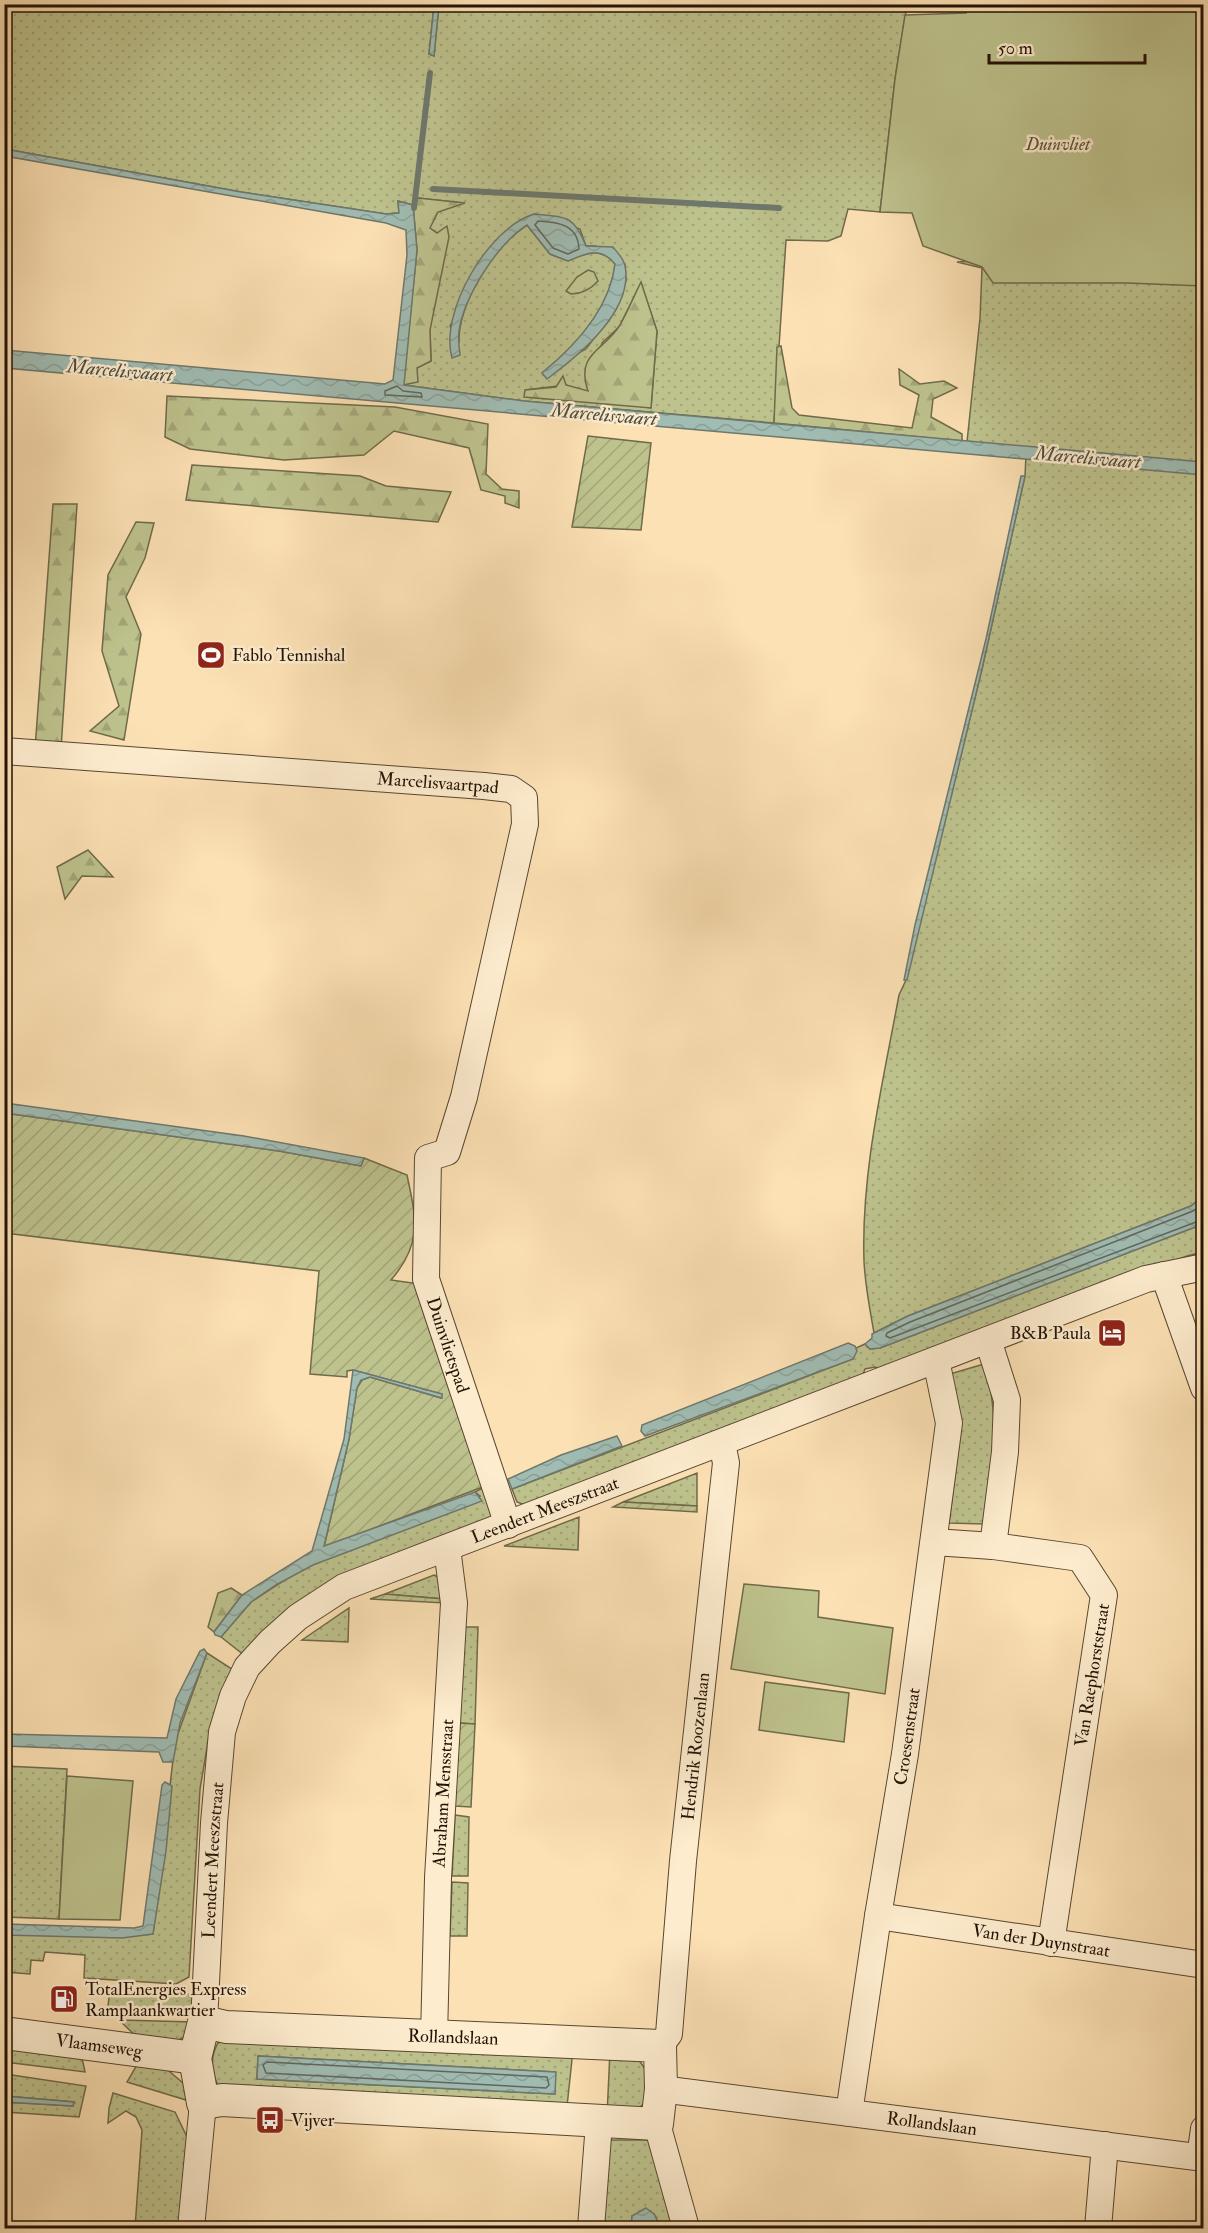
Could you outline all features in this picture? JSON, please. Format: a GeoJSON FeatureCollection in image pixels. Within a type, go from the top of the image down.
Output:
{"type":"FeatureCollection","features":[{"type":"Feature","properties":{"kind":"street","name":"Marcelisvaartpad"},"geometry":{"type":"LineString","coordinates":[[4,751],[484,786],[511,789],[524,798],[525,824],[464,1097],[447,1152],[428,1158]]}},
{"type":"Feature","properties":{"kind":"street","name":"Duinvlietspad"},"geometry":{"type":"LineString","coordinates":[[428,1158],[426,1279],[508,1525]]}},
{"type":"Feature","properties":{"kind":"street","name":"Leendert Meeszstraat"},"geometry":{"type":"LineString","coordinates":[[204,2022],[214,1823],[222,1732],[247,1667],[298,1617],[344,1587],[1146,1279],[1203,1267]]}},
{"type":"Feature","properties":{"kind":"street"},"geometry":{"type":"LineString","coordinates":[[1164,1275],[1203,1388]]}},
{"type":"Feature","properties":{"kind":"street"},"geometry":{"type":"LineString","coordinates":[[988,1340],[1007,1400],[1005,1452],[993,1546]]}},
{"type":"Feature","properties":{"kind":"street","name":"Croesenstraat"},"geometry":{"type":"LineString","coordinates":[[849,2113],[905,1755],[949,1424],[936,1360]]}},
{"type":"Feature","properties":{"kind":"street","name":"Hendrik Roozenlaan"},"geometry":{"type":"LineString","coordinates":[[660,2046],[669,2034],[683,1861],[726,1462],[722,1443]]}},
{"type":"Feature","properties":{"kind":"street","name":"Van Raephorststraat"},"geometry":{"type":"LineString","coordinates":[[934,1542],[993,1546],[1080,1558],[1104,1595],[1051,1943]]}},
{"type":"Feature","properties":{"kind":"street","name":"Abraham Mensstraat"},"geometry":{"type":"LineString","coordinates":[[434,2037],[438,1878],[454,1603],[447,1548]]}},
{"type":"Feature","properties":{"kind":"street","name":"Van der Duynstraat"},"geometry":{"type":"LineString","coordinates":[[878,1916],[1203,1965]]}},
{"type":"Feature","properties":{"kind":"street"},"geometry":{"type":"LineString","coordinates":[[191,2229],[203,2103],[195,2058],[204,2022]]}},
{"type":"Feature","properties":{"kind":"street","name":"Rollandslaan"},"geometry":{"type":"LineString","coordinates":[[204,2022],[226,2027],[246,2026],[434,2037],[599,2041],[660,2046]]}},
{"type":"Feature","properties":{"kind":"street","name":"Vlaamseweg"},"geometry":{"type":"LineString","coordinates":[[4,2032],[109,2044],[195,2058]]}},
{"type":"Feature","properties":{"kind":"street"},"geometry":{"type":"LineString","coordinates":[[660,2046],[662,2089],[657,2124],[686,2229]]}},
{"type":"Feature","properties":{"kind":"street","name":"Rollandslaan"},"geometry":{"type":"LineString","coordinates":[[662,2089],[1202,2158]]}},
{"type":"Feature","properties":{"kind":"street"},"geometry":{"type":"LineString","coordinates":[[203,2103],[222,2100],[599,2123],[657,2124]]}},
{"type":"Feature","properties":{"kind":"street"},"geometry":{"type":"LineString","coordinates":[[591,2229],[599,2123]]}},
{"type":"Feature","properties":{"kind":"street"},"geometry":{"type":"LineString","coordinates":[[1202,2158],[1203,2128]]}},
{"type":"Feature","properties":{"kind":"street"},"geometry":{"type":"LineString","coordinates":[[1098,2229],[1105,2145]]}},
{"type":"Feature","properties":{"kind":"green space"},"geometry":{"type":"Polygon","coordinates":[[[4,5],[434,5],[429,54],[434,56],[439,5],[907,5],[895,79],[880,212],[848,209],[841,236],[828,241],[786,240],[774,423],[524,401],[403,385],[416,368],[431,361],[430,330],[437,233],[429,228],[437,212],[463,203],[418,198],[413,205],[398,201],[399,213],[386,214],[241,192],[5,149],[4,5]],[[534,214],[495,241],[450,326],[459,343],[460,327],[465,311],[480,277],[502,247],[527,225],[550,254],[568,261],[593,253],[604,255],[615,264],[612,280],[599,311],[579,338],[542,373],[586,349],[615,311],[626,281],[625,264],[596,246],[586,246],[580,229],[534,214]],[[641,283],[619,327],[602,343],[588,392],[566,385],[525,390],[651,408],[657,331],[641,283]]]}},
{"type":"Feature","properties":{"kind":"green space","name":"Duinvliet"},"geometry":{"type":"Polygon","coordinates":[[[968,5],[1203,5],[1203,286],[1127,283],[993,283],[982,267],[923,246],[912,213],[880,212],[895,79],[905,15],[966,13],[968,5]]]}},
{"type":"Feature","properties":{"kind":"green space"},"geometry":{"type":"Polygon","coordinates":[[[1203,5],[1203,1196],[1191,1206],[908,1316],[874,1333],[865,1270],[864,1228],[866,1194],[880,1094],[899,995],[906,980],[982,669],[1025,476],[1026,455],[967,442],[980,318],[982,268],[957,262],[987,260],[1203,5]]]}},
{"type":"Feature","properties":{"kind":"green space"},"geometry":{"type":"Polygon","coordinates":[[[418,198],[465,203],[438,212],[430,228],[437,233],[447,226],[449,237],[430,330],[431,361],[417,368],[418,382],[403,385],[417,250],[413,205],[418,198]]]}},
{"type":"Feature","properties":{"kind":"green space"},"geometry":{"type":"Polygon","coordinates":[[[588,270],[594,272],[598,281],[595,284],[579,293],[571,294],[566,291],[577,277],[588,270]]]}},
{"type":"Feature","properties":{"kind":"green space"},"geometry":{"type":"Polygon","coordinates":[[[641,282],[657,331],[651,408],[524,397],[525,390],[556,387],[563,376],[566,385],[588,391],[585,368],[588,360],[620,325],[641,282]]]}},
{"type":"Feature","properties":{"kind":"green space"},"geometry":{"type":"Polygon","coordinates":[[[781,346],[792,408],[799,415],[912,428],[919,395],[900,385],[899,369],[920,384],[944,381],[957,388],[933,399],[931,417],[962,434],[962,441],[774,423],[777,347],[781,346]]]}},
{"type":"Feature","properties":{"kind":"green space"},"geometry":{"type":"Polygon","coordinates":[[[167,396],[395,407],[488,424],[486,474],[502,489],[519,491],[519,508],[505,503],[505,496],[481,490],[469,448],[394,431],[364,455],[284,460],[190,449],[165,437],[167,396]]]}},
{"type":"Feature","properties":{"kind":"green space"},"geometry":{"type":"Polygon","coordinates":[[[588,436],[651,443],[641,530],[572,527],[588,436]]]}},
{"type":"Feature","properties":{"kind":"green space"},"geometry":{"type":"Polygon","coordinates":[[[192,465],[360,476],[386,486],[451,492],[438,522],[186,500],[192,465]]]}},
{"type":"Feature","properties":{"kind":"green space"},"geometry":{"type":"Polygon","coordinates":[[[53,504],[77,504],[61,749],[35,749],[53,504]]]}},
{"type":"Feature","properties":{"kind":"green space"},"geometry":{"type":"Polygon","coordinates":[[[136,522],[154,523],[145,558],[126,597],[141,634],[124,740],[90,731],[119,706],[102,651],[108,575],[136,522]]]}},
{"type":"Feature","properties":{"kind":"green space"},"geometry":{"type":"Polygon","coordinates":[[[88,850],[113,877],[82,876],[65,899],[57,867],[88,850]]]}},
{"type":"Feature","properties":{"kind":"green space"},"geometry":{"type":"Polygon","coordinates":[[[5,1113],[279,1151],[361,1166],[364,1158],[407,1175],[413,1204],[414,1230],[408,1254],[391,1280],[419,1284],[488,1485],[324,1547],[349,1439],[357,1388],[362,1380],[370,1377],[441,1398],[442,1394],[353,1370],[347,1371],[347,1377],[310,1374],[319,1271],[5,1233],[5,1113]]]}},
{"type":"Feature","properties":{"kind":"green space"},"geometry":{"type":"Polygon","coordinates":[[[1203,1224],[1203,1252],[1187,1256],[886,1371],[875,1367],[865,1369],[861,1380],[527,1506],[517,1502],[512,1489],[853,1359],[856,1348],[865,1344],[870,1349],[880,1348],[1203,1224]]]}},
{"type":"Feature","properties":{"kind":"green space"},"geometry":{"type":"Polygon","coordinates":[[[984,1364],[993,1405],[994,1444],[984,1524],[949,1523],[961,1430],[950,1374],[984,1364]]]}},
{"type":"Feature","properties":{"kind":"green space"},"geometry":{"type":"Polygon","coordinates":[[[697,1473],[697,1506],[623,1502],[697,1473]]]}},
{"type":"Feature","properties":{"kind":"green space"},"geometry":{"type":"Polygon","coordinates":[[[488,1485],[494,1514],[486,1523],[244,1655],[221,1637],[251,1602],[309,1564],[480,1496],[475,1492],[488,1485]]]}},
{"type":"Feature","properties":{"kind":"green space"},"geometry":{"type":"Polygon","coordinates":[[[623,1502],[697,1506],[697,1512],[613,1507],[623,1502]]]}},
{"type":"Feature","properties":{"kind":"green space"},"geometry":{"type":"Polygon","coordinates":[[[579,1517],[578,1550],[504,1546],[579,1517]]]}},
{"type":"Feature","properties":{"kind":"green space"},"geometry":{"type":"Polygon","coordinates":[[[434,1575],[444,1580],[444,1599],[385,1594],[434,1575]]]}},
{"type":"Feature","properties":{"kind":"green space"},"geometry":{"type":"Polygon","coordinates":[[[744,1584],[819,1591],[818,1617],[893,1628],[885,1694],[731,1669],[744,1584]]]}},
{"type":"Feature","properties":{"kind":"green space"},"geometry":{"type":"Polygon","coordinates":[[[231,1588],[242,1595],[214,1632],[208,1627],[218,1593],[231,1588]]]}},
{"type":"Feature","properties":{"kind":"green space"},"geometry":{"type":"Polygon","coordinates":[[[385,1594],[444,1599],[445,1603],[370,1599],[385,1594]]]}},
{"type":"Feature","properties":{"kind":"green space"},"geometry":{"type":"Polygon","coordinates":[[[349,1608],[348,1642],[302,1640],[349,1608]]]}},
{"type":"Feature","properties":{"kind":"green space"},"geometry":{"type":"Polygon","coordinates":[[[464,1627],[478,1627],[475,1724],[459,1723],[464,1627]]]}},
{"type":"Feature","properties":{"kind":"green space"},"geometry":{"type":"Polygon","coordinates":[[[207,1653],[235,1671],[210,1730],[200,1789],[189,1977],[176,1984],[84,1978],[85,1955],[45,1952],[43,1961],[31,1960],[30,1974],[5,1972],[4,1930],[153,1934],[175,1742],[207,1653]]]}},
{"type":"Feature","properties":{"kind":"green space"},"geometry":{"type":"Polygon","coordinates":[[[765,1682],[849,1693],[844,1742],[759,1730],[765,1682]]]}},
{"type":"Feature","properties":{"kind":"green space"},"geometry":{"type":"Polygon","coordinates":[[[459,1723],[475,1724],[471,1807],[455,1806],[459,1723]]]}},
{"type":"Feature","properties":{"kind":"green space"},"geometry":{"type":"Polygon","coordinates":[[[5,1766],[67,1769],[59,1919],[5,1917],[5,1766]]]}},
{"type":"Feature","properties":{"kind":"green space"},"geometry":{"type":"Polygon","coordinates":[[[67,1776],[133,1781],[120,1920],[59,1919],[67,1776]]]}},
{"type":"Feature","properties":{"kind":"green space"},"geometry":{"type":"Polygon","coordinates":[[[455,1815],[469,1817],[468,1876],[452,1876],[455,1815]]]}},
{"type":"Feature","properties":{"kind":"green space"},"geometry":{"type":"Polygon","coordinates":[[[452,1882],[468,1883],[467,1936],[450,1936],[452,1882]]]}},
{"type":"Feature","properties":{"kind":"green space"},"geometry":{"type":"Polygon","coordinates":[[[110,1990],[187,1993],[194,2001],[188,2014],[143,2012],[107,2014],[110,1990]]]}},
{"type":"Feature","properties":{"kind":"green space"},"geometry":{"type":"Polygon","coordinates":[[[119,2020],[193,2022],[189,2034],[168,2046],[142,2042],[119,2020]]]}},
{"type":"Feature","properties":{"kind":"green space"},"geometry":{"type":"Polygon","coordinates":[[[224,2033],[573,2050],[566,2116],[219,2087],[213,2073],[212,2059],[216,2046],[224,2033]],[[258,2056],[257,2079],[555,2094],[555,2072],[258,2056]]]}},
{"type":"Feature","properties":{"kind":"green space"},"geometry":{"type":"Polygon","coordinates":[[[4,2042],[81,2053],[85,2072],[5,2062],[4,2042]]]}},
{"type":"Feature","properties":{"kind":"green space"},"geometry":{"type":"Polygon","coordinates":[[[610,2051],[638,2059],[648,2073],[645,2103],[633,2112],[607,2116],[610,2051]]]}},
{"type":"Feature","properties":{"kind":"green space"},"geometry":{"type":"Polygon","coordinates":[[[138,2063],[163,2066],[190,2089],[186,2100],[127,2082],[138,2063]]]}},
{"type":"Feature","properties":{"kind":"green space"},"geometry":{"type":"Polygon","coordinates":[[[5,2074],[86,2086],[79,2117],[5,2112],[4,2102],[73,2106],[74,2102],[5,2096],[5,2074]]]}},
{"type":"Feature","properties":{"kind":"green space"},"geometry":{"type":"Polygon","coordinates":[[[113,2093],[175,2112],[187,2137],[180,2228],[135,2228],[142,2130],[136,2117],[126,2111],[108,2123],[113,2093]]]}},
{"type":"Feature","properties":{"kind":"green space"},"geometry":{"type":"Polygon","coordinates":[[[610,2140],[651,2140],[679,2228],[661,2228],[654,2214],[632,2216],[631,2228],[604,2228],[610,2140]]]}},
{"type":"Feature","properties":{"kind":"water"},"geometry":{"type":"Polygon","coordinates":[[[434,5],[439,5],[434,56],[429,54],[434,5]]]}},
{"type":"Feature","properties":{"kind":"water","name":"Marcelisvaart"},"geometry":{"type":"Polygon","coordinates":[[[5,149],[241,192],[386,214],[399,213],[398,201],[413,205],[417,250],[404,385],[524,401],[1203,462],[1203,475],[5,368],[5,350],[385,384],[393,380],[407,255],[406,230],[386,223],[5,156],[5,149]]]}},
{"type":"Feature","properties":{"kind":"water"},"geometry":{"type":"Polygon","coordinates":[[[534,214],[568,219],[577,228],[586,246],[613,247],[622,258],[626,283],[621,299],[612,315],[588,345],[547,379],[542,373],[578,339],[598,311],[612,280],[615,264],[599,253],[587,254],[568,261],[550,254],[527,225],[504,245],[484,272],[462,317],[459,331],[460,355],[452,358],[450,339],[453,318],[460,296],[471,274],[500,236],[517,222],[534,214]]]}},
{"type":"Feature","properties":{"kind":"water"},"geometry":{"type":"Polygon","coordinates":[[[1021,476],[1025,476],[982,669],[907,980],[904,980],[915,925],[986,639],[1021,476]]]}},
{"type":"Feature","properties":{"kind":"water"},"geometry":{"type":"Polygon","coordinates":[[[5,1103],[244,1136],[364,1158],[361,1166],[279,1151],[5,1113],[5,1103]]]}},
{"type":"Feature","properties":{"kind":"water"},"geometry":{"type":"Polygon","coordinates":[[[1203,1196],[1203,1224],[880,1348],[870,1349],[865,1344],[872,1338],[872,1334],[908,1316],[1191,1206],[1203,1196]]]}},
{"type":"Feature","properties":{"kind":"water"},"geometry":{"type":"Polygon","coordinates":[[[848,1343],[855,1346],[857,1351],[853,1359],[645,1436],[641,1431],[642,1425],[848,1343]]]}},
{"type":"Feature","properties":{"kind":"water"},"geometry":{"type":"Polygon","coordinates":[[[353,1370],[442,1394],[442,1398],[370,1377],[361,1380],[357,1388],[349,1439],[324,1546],[475,1492],[482,1501],[313,1565],[251,1602],[221,1637],[215,1635],[214,1632],[242,1595],[312,1551],[344,1439],[353,1370]]]}},
{"type":"Feature","properties":{"kind":"water"},"geometry":{"type":"Polygon","coordinates":[[[617,1436],[622,1446],[512,1489],[508,1479],[561,1455],[617,1436]]]}},
{"type":"Feature","properties":{"kind":"water"},"geometry":{"type":"Polygon","coordinates":[[[204,1649],[207,1653],[180,1723],[173,1762],[163,1762],[159,1752],[5,1746],[5,1734],[167,1738],[176,1699],[200,1651],[204,1649]]]}},
{"type":"Feature","properties":{"kind":"water"},"geometry":{"type":"Polygon","coordinates":[[[165,1782],[172,1786],[166,1851],[153,1934],[122,1938],[5,1935],[5,1924],[134,1928],[143,1926],[162,1785],[165,1782]]]}},
{"type":"Feature","properties":{"kind":"water"},"geometry":{"type":"Polygon","coordinates":[[[258,2056],[556,2072],[555,2094],[257,2079],[258,2056]]]}},
{"type":"Feature","properties":{"kind":"water"},"geometry":{"type":"Polygon","coordinates":[[[4,2096],[74,2102],[73,2106],[5,2102],[4,2096]]]}},
{"type":"Feature","properties":{"kind":"water"},"geometry":{"type":"Polygon","coordinates":[[[646,2208],[654,2214],[661,2228],[631,2228],[632,2216],[646,2208]]]}},
{"type":"Feature","properties":{"kind":"waterway"},"geometry":{"type":"LineString","coordinates":[[414,208],[430,73]]}},
{"type":"Feature","properties":{"kind":"waterway"},"geometry":{"type":"LineString","coordinates":[[433,189],[779,208]]}},
{"type":"Feature","properties":{"kind":"place","name":"Fablo Tennishal"},"geometry":{"type":"Point","coordinates":[211,655]}},
{"type":"Feature","properties":{"kind":"place","name":"B&B Paula"},"geometry":{"type":"Point","coordinates":[1112,1333]}},
{"type":"Feature","properties":{"kind":"place","name":"TotalEnergies Express Ramplaankwartier"},"geometry":{"type":"Point","coordinates":[64,1999]}},
{"type":"Feature","properties":{"kind":"place","name":"Vijver"},"geometry":{"type":"Point","coordinates":[270,2120]}}]}
